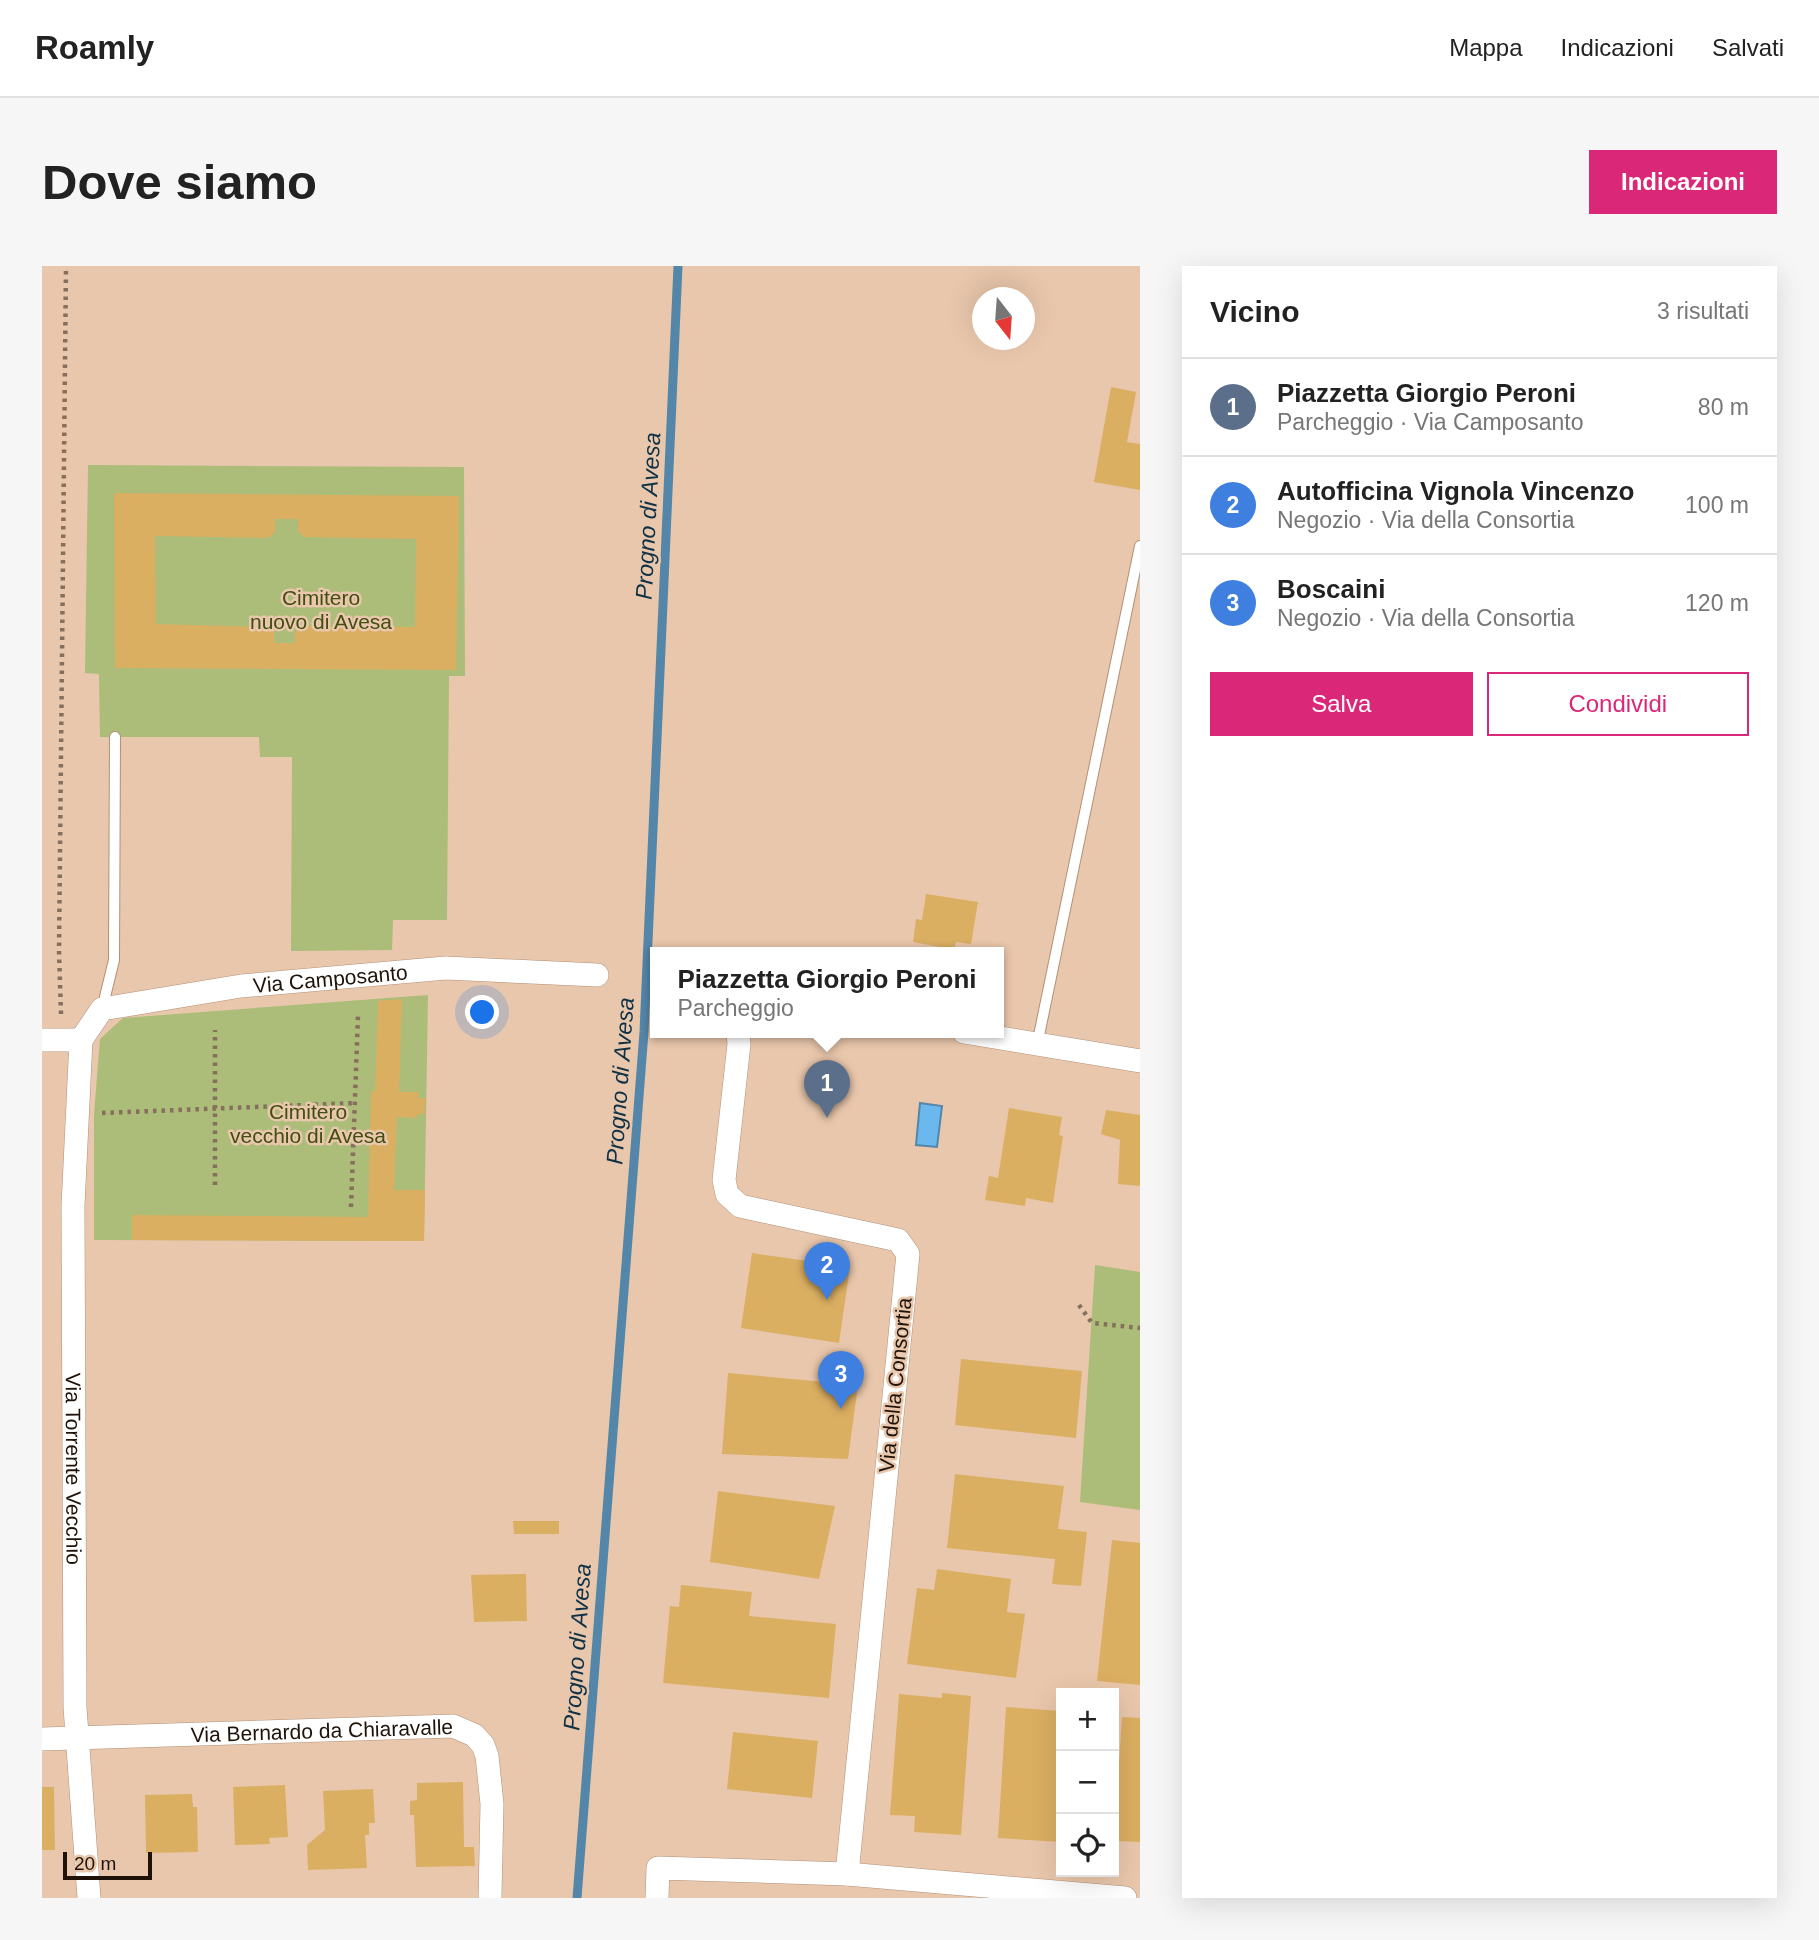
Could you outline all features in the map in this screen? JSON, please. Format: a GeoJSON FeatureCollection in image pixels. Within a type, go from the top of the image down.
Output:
{"type":"FeatureCollection","features":[{"type":"Feature","properties":{"kind":"street","name":"Via Camposanto"},"geometry":{"type":"LineString","coordinates":[[102,1009],[241,986],[446,968],[597,975]]}},
{"type":"Feature","properties":{"kind":"street"},"geometry":{"type":"LineString","coordinates":[[62,1040],[102,1009]]}},
{"type":"Feature","properties":{"kind":"street","name":"Via della Consortia"},"geometry":{"type":"LineString","coordinates":[[738,1038],[724,1181],[727,1194],[740,1206],[898,1240],[908,1254],[847,1874]]}},
{"type":"Feature","properties":{"kind":"street"},"geometry":{"type":"LineString","coordinates":[[998,1038],[1140,1061]]}},
{"type":"Feature","properties":{"kind":"street","name":"Via Torrente Vecchio"},"geometry":{"type":"LineString","coordinates":[[62,1040],[73,1206],[75,1707],[89,1898]]}},
{"type":"Feature","properties":{"kind":"street","name":"Via Bernardo da Chiaravalle"},"geometry":{"type":"LineString","coordinates":[[42,1740],[453,1726],[474,1735],[483,1745],[487,1756],[492,1804],[489,1898]]}},
{"type":"Feature","properties":{"kind":"street"},"geometry":{"type":"LineString","coordinates":[[657,1898],[657,1868],[847,1874],[1125,1898]]}},
{"type":"Feature","properties":{"kind":"lane"},"geometry":{"type":"LineString","coordinates":[[1037,1045],[1140,546]]}},
{"type":"Feature","properties":{"kind":"lane"},"geometry":{"type":"LineString","coordinates":[[102,1009],[114,960],[115,737]]}},
{"type":"Feature","properties":{"kind":"path"},"geometry":{"type":"LineString","coordinates":[[62,1040],[59,951],[66,266]]}},
{"type":"Feature","properties":{"kind":"path"},"geometry":{"type":"LineString","coordinates":[[351,1207],[358,1016]]}},
{"type":"Feature","properties":{"kind":"path"},"geometry":{"type":"LineString","coordinates":[[215,1030],[215,1185]]}},
{"type":"Feature","properties":{"kind":"path"},"geometry":{"type":"LineString","coordinates":[[94,1114],[356,1104]]}},
{"type":"Feature","properties":{"kind":"path"},"geometry":{"type":"LineString","coordinates":[[1079,1305],[1091,1323],[1140,1328]]}},
{"type":"Feature","properties":{"kind":"green space","name":"Cimitero nuovo di Avesa"},"geometry":{"type":"Polygon","coordinates":[[[88,465],[464,467],[465,676],[449,676],[447,920],[393,920],[392,950],[291,951],[292,757],[260,757],[259,737],[100,737],[99,674],[85,673],[88,465]]]}},
{"type":"Feature","properties":{"kind":"green space","name":"Cimitero vecchio di Avesa"},"geometry":{"type":"Polygon","coordinates":[[[428,995],[424,1241],[94,1240],[94,1114],[100,1039],[123,1018],[428,995]]]}},
{"type":"Feature","properties":{"kind":"green space"},"geometry":{"type":"Polygon","coordinates":[[[1095,1265],[1140,1272],[1140,1510],[1080,1502],[1095,1265]]]}},
{"type":"Feature","properties":{"kind":"water"},"geometry":{"type":"Polygon","coordinates":[[[920,1103],[942,1106],[937,1147],[916,1145],[920,1103]]]}},
{"type":"Feature","properties":{"kind":"building"},"geometry":{"type":"Polygon","coordinates":[[[1111,387],[1136,392],[1127,442],[1140,444],[1140,490],[1094,482],[1111,387]]]}},
{"type":"Feature","properties":{"kind":"building"},"geometry":{"type":"Polygon","coordinates":[[[114,493],[459,496],[456,670],[115,668],[114,493]],[[275,519],[275,532],[268,538],[155,536],[156,624],[268,627],[274,630],[274,643],[295,643],[295,632],[301,626],[415,627],[416,539],[304,537],[298,531],[298,519],[275,519]]]}},
{"type":"Feature","properties":{"kind":"building"},"geometry":{"type":"Polygon","coordinates":[[[926,894],[978,902],[971,944],[956,942],[955,947],[940,947],[913,942],[916,919],[922,920],[926,894]]]}},
{"type":"Feature","properties":{"kind":"building"},"geometry":{"type":"Polygon","coordinates":[[[402,999],[399,1092],[419,1092],[418,1098],[425,1098],[425,1114],[417,1114],[417,1118],[397,1117],[394,1190],[425,1190],[424,1241],[132,1240],[132,1215],[368,1217],[371,1091],[375,1091],[378,1001],[402,999]]]}},
{"type":"Feature","properties":{"kind":"building"},"geometry":{"type":"Polygon","coordinates":[[[1009,1108],[1062,1117],[1059,1135],[1063,1136],[1053,1203],[1026,1198],[1025,1206],[985,1200],[989,1176],[998,1178],[1009,1108]]]}},
{"type":"Feature","properties":{"kind":"building"},"geometry":{"type":"Polygon","coordinates":[[[1106,1110],[1140,1115],[1140,1186],[1118,1184],[1120,1140],[1101,1134],[1106,1110]]]}},
{"type":"Feature","properties":{"kind":"building"},"geometry":{"type":"Polygon","coordinates":[[[752,1253],[850,1267],[839,1343],[741,1328],[752,1253]]]}},
{"type":"Feature","properties":{"kind":"building"},"geometry":{"type":"Polygon","coordinates":[[[961,1359],[1082,1371],[1076,1438],[955,1425],[961,1359]]]}},
{"type":"Feature","properties":{"kind":"building"},"geometry":{"type":"Polygon","coordinates":[[[728,1373],[858,1385],[848,1459],[722,1454],[728,1373]]]}},
{"type":"Feature","properties":{"kind":"building"},"geometry":{"type":"Polygon","coordinates":[[[955,1474],[1064,1486],[1058,1529],[1087,1532],[1081,1586],[1052,1584],[1055,1559],[947,1548],[955,1474]]]}},
{"type":"Feature","properties":{"kind":"building"},"geometry":{"type":"Polygon","coordinates":[[[718,1491],[835,1506],[819,1579],[710,1562],[718,1491]]]}},
{"type":"Feature","properties":{"kind":"building"},"geometry":{"type":"Polygon","coordinates":[[[513,1521],[559,1521],[559,1534],[514,1534],[513,1521]]]}},
{"type":"Feature","properties":{"kind":"building"},"geometry":{"type":"Polygon","coordinates":[[[1112,1540],[1140,1543],[1140,1685],[1097,1681],[1112,1540]]]}},
{"type":"Feature","properties":{"kind":"building"},"geometry":{"type":"Polygon","coordinates":[[[937,1569],[1011,1579],[1007,1612],[1025,1614],[1016,1678],[907,1664],[917,1588],[934,1590],[937,1569]]]}},
{"type":"Feature","properties":{"kind":"building"},"geometry":{"type":"Polygon","coordinates":[[[526,1574],[527,1621],[474,1622],[471,1575],[526,1574]]]}},
{"type":"Feature","properties":{"kind":"building"},"geometry":{"type":"Polygon","coordinates":[[[681,1585],[752,1592],[749,1616],[836,1624],[829,1698],[663,1683],[670,1606],[679,1607],[681,1585]]]}},
{"type":"Feature","properties":{"kind":"building"},"geometry":{"type":"Polygon","coordinates":[[[942,1693],[971,1696],[961,1835],[914,1832],[915,1816],[890,1815],[899,1694],[942,1698],[942,1693]]]}},
{"type":"Feature","properties":{"kind":"building"},"geometry":{"type":"Polygon","coordinates":[[[1006,1707],[1056,1711],[1056,1842],[998,1838],[1006,1707]]]}},
{"type":"Feature","properties":{"kind":"building"},"geometry":{"type":"Polygon","coordinates":[[[1122,1717],[1140,1718],[1140,1842],[1119,1841],[1122,1717]]]}},
{"type":"Feature","properties":{"kind":"building"},"geometry":{"type":"Polygon","coordinates":[[[733,1732],[818,1741],[812,1798],[727,1789],[733,1732]]]}},
{"type":"Feature","properties":{"kind":"building"},"geometry":{"type":"Polygon","coordinates":[[[463,1782],[464,1847],[474,1847],[475,1866],[416,1867],[414,1815],[410,1815],[410,1801],[417,1800],[417,1783],[463,1782]]]}},
{"type":"Feature","properties":{"kind":"building"},"geometry":{"type":"Polygon","coordinates":[[[285,1785],[288,1837],[269,1838],[270,1844],[235,1845],[233,1787],[285,1785]]]}},
{"type":"Feature","properties":{"kind":"building"},"geometry":{"type":"Polygon","coordinates":[[[42,1787],[54,1787],[55,1850],[42,1850],[42,1787]]]}},
{"type":"Feature","properties":{"kind":"building"},"geometry":{"type":"Polygon","coordinates":[[[373,1789],[375,1823],[369,1823],[369,1835],[365,1835],[367,1868],[308,1870],[307,1845],[325,1830],[323,1791],[373,1789]]]}},
{"type":"Feature","properties":{"kind":"building"},"geometry":{"type":"Polygon","coordinates":[[[192,1794],[193,1807],[197,1807],[198,1852],[146,1853],[145,1795],[192,1794]]]}},
{"type":"Feature","properties":{"kind":"waterway","name":"Progno di Avesa"},"geometry":{"type":"LineString","coordinates":[[577,1898],[644,1032],[678,266]]}},
{"type":"Feature","properties":{"kind":"place","name":"Piazzetta Giorgio Peroni"},"geometry":{"type":"Point","coordinates":[827,1118]}},
{"type":"Feature","properties":{"kind":"place","name":"Autofficina Vignola Vincenzo"},"geometry":{"type":"Point","coordinates":[827,1300]}},
{"type":"Feature","properties":{"kind":"place","name":"Boscaini"},"geometry":{"type":"Point","coordinates":[841,1409]}}]}
